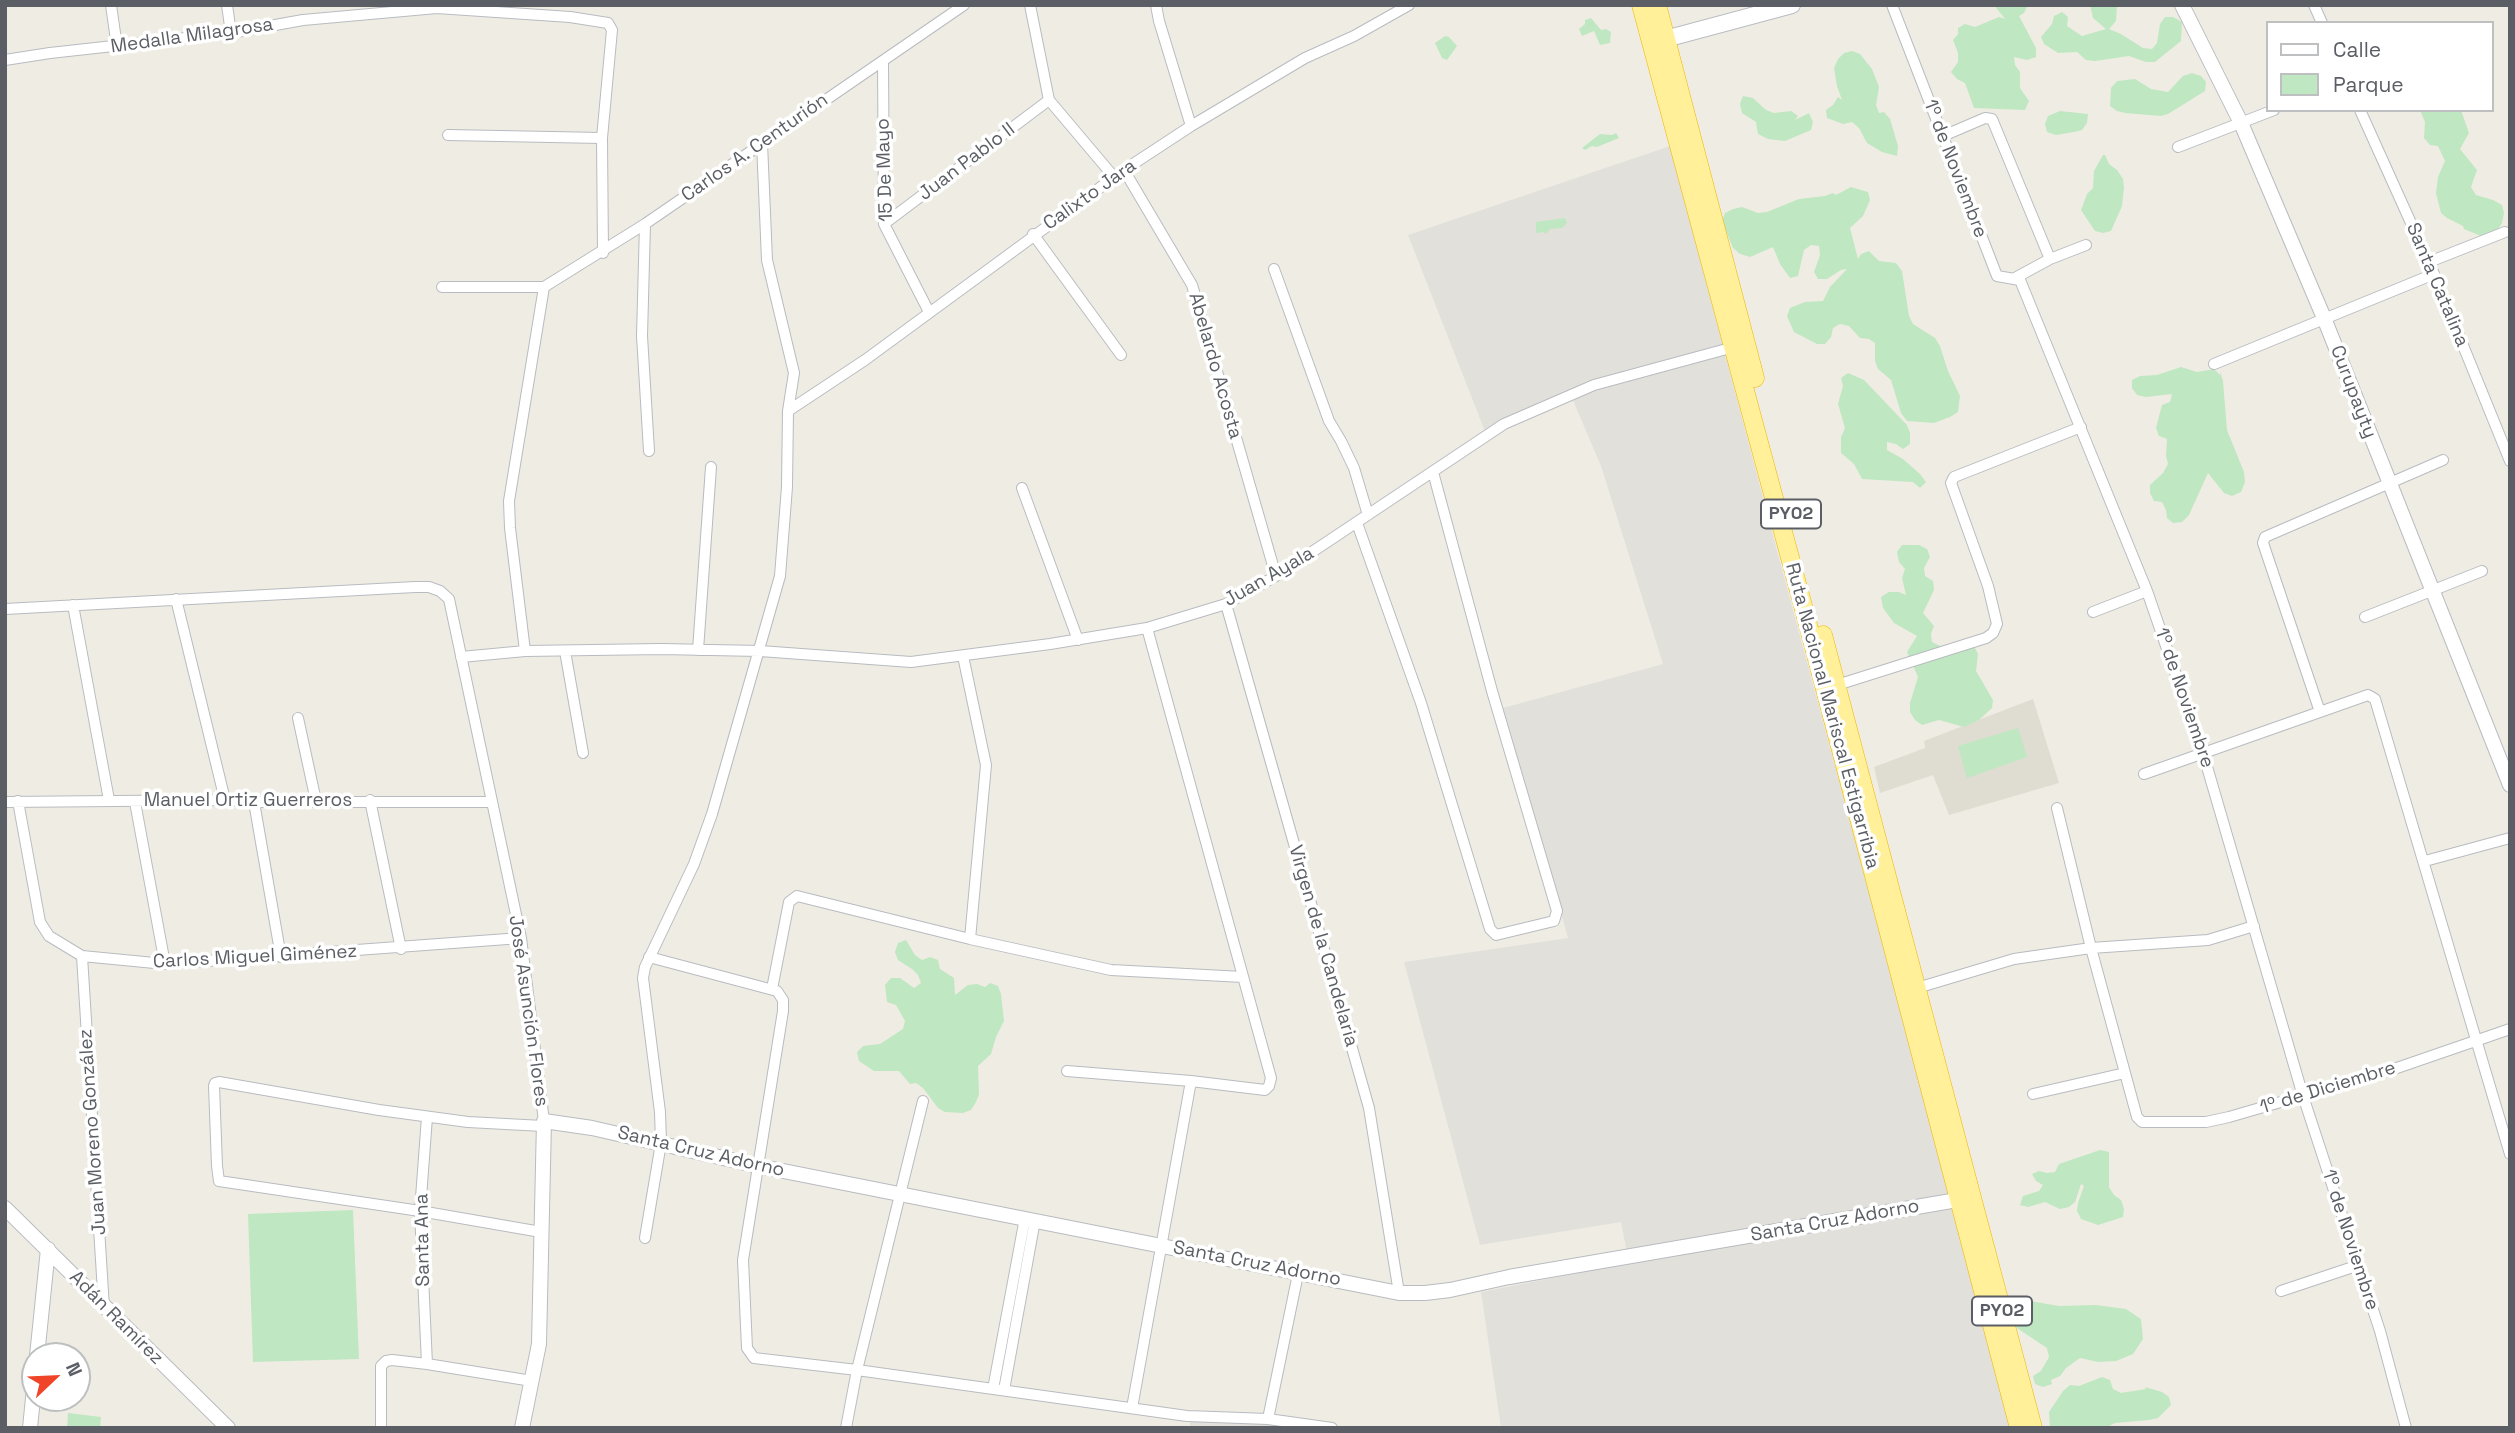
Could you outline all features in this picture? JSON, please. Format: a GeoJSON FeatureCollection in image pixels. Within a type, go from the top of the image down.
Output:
{"type":"FeatureCollection","features":[{"type":"Feature","properties":{"kind":"highway","name":"Ruta Nacional Mariscal Estigarribia"},"geometry":{"type":"LineString","coordinates":[[1641,5],[1659,41],[1837,685],[1917,988],[2018,1428]]}},
{"type":"Feature","properties":{"kind":"highway","name":"Ruta Nacional Mariscal Estigarribia"},"geometry":{"type":"LineString","coordinates":[[1657,5],[1659,41],[1734,347],[1964,1197],[2033,1428]]}},
{"type":"Feature","properties":{"kind":"main road"},"geometry":{"type":"LineString","coordinates":[[1659,41],[1792,5]]}},
{"type":"Feature","properties":{"kind":"street"},"geometry":{"type":"LineString","coordinates":[[111,5],[117,47]]}},
{"type":"Feature","properties":{"kind":"street"},"geometry":{"type":"LineString","coordinates":[[227,5],[231,33]]}},
{"type":"Feature","properties":{"kind":"street"},"geometry":{"type":"LineString","coordinates":[[570,17],[571,5]]}},
{"type":"Feature","properties":{"kind":"street","name":"Carlos A. Centurión"},"geometry":{"type":"LineString","coordinates":[[544,287],[603,253],[964,5]]}},
{"type":"Feature","properties":{"kind":"street"},"geometry":{"type":"LineString","coordinates":[[1030,5],[1049,100],[1114,177]]}},
{"type":"Feature","properties":{"kind":"street"},"geometry":{"type":"LineString","coordinates":[[1156,5],[1191,126]]}},
{"type":"Feature","properties":{"kind":"street","name":"Calixto Jara"},"geometry":{"type":"LineString","coordinates":[[788,411],[864,360],[1033,234],[1191,126],[1305,58],[1354,36],[1409,5]]}},
{"type":"Feature","properties":{"kind":"street","name":"1º de Noviembre"},"geometry":{"type":"LineString","coordinates":[[1892,5],[1997,276],[2020,280],[2147,592],[2203,753],[2303,1096],[2380,1331],[2406,1428]]}},
{"type":"Feature","properties":{"kind":"street","name":"Curupayty"},"geometry":{"type":"LineString","coordinates":[[2182,5],[2241,123],[2324,318],[2510,785]]}},
{"type":"Feature","properties":{"kind":"street"},"geometry":{"type":"LineString","coordinates":[[2314,5],[2321,21]]}},
{"type":"Feature","properties":{"kind":"street","name":"Medalla Milagrosa"},"geometry":{"type":"LineString","coordinates":[[5,60],[231,33],[349,11],[467,7],[608,23],[611,25],[602,138],[603,253]]}},
{"type":"Feature","properties":{"kind":"street","name":"15 De Mayo"},"geometry":{"type":"LineString","coordinates":[[883,61],[884,224],[929,312]]}},
{"type":"Feature","properties":{"kind":"street","name":"Juan Pablo II"},"geometry":{"type":"LineString","coordinates":[[884,224],[1049,100]]}},
{"type":"Feature","properties":{"kind":"street"},"geometry":{"type":"LineString","coordinates":[[2178,147],[2269,112]]}},
{"type":"Feature","properties":{"kind":"street","name":"Santa Catalina"},"geometry":{"type":"LineString","coordinates":[[2361,112],[2429,262],[2510,461]]}},
{"type":"Feature","properties":{"kind":"street"},"geometry":{"type":"LineString","coordinates":[[1943,136],[1984,118],[1993,119],[2050,259]]}},
{"type":"Feature","properties":{"kind":"street"},"geometry":{"type":"LineString","coordinates":[[448,135],[602,138]]}},
{"type":"Feature","properties":{"kind":"street"},"geometry":{"type":"LineString","coordinates":[[645,1238],[660,1143],[660,1112],[643,978],[649,957],[694,864],[708,827],[780,576],[787,487],[788,411],[794,373],[767,260],[762,143]]}},
{"type":"Feature","properties":{"kind":"street","name":"Abelardo Acosta"},"geometry":{"type":"LineString","coordinates":[[1124,170],[1192,285],[1276,576]]}},
{"type":"Feature","properties":{"kind":"street"},"geometry":{"type":"LineString","coordinates":[[645,224],[642,336],[649,451]]}},
{"type":"Feature","properties":{"kind":"street"},"geometry":{"type":"LineString","coordinates":[[2429,262],[2505,232]]}},
{"type":"Feature","properties":{"kind":"street"},"geometry":{"type":"LineString","coordinates":[[1033,234],[1121,355]]}},
{"type":"Feature","properties":{"kind":"street"},"geometry":{"type":"LineString","coordinates":[[2015,278],[2050,259],[2086,245]]}},
{"type":"Feature","properties":{"kind":"street"},"geometry":{"type":"LineString","coordinates":[[1274,269],[1329,421],[1354,468],[1368,515]]}},
{"type":"Feature","properties":{"kind":"street"},"geometry":{"type":"LineString","coordinates":[[2214,364],[2434,274]]}},
{"type":"Feature","properties":{"kind":"street"},"geometry":{"type":"LineString","coordinates":[[442,287],[544,287],[509,502],[525,651]]}},
{"type":"Feature","properties":{"kind":"street","name":"Juan Ayala"},"geometry":{"type":"LineString","coordinates":[[461,657],[525,651],[698,650],[760,651],[911,662],[1147,628],[1226,604],[1276,576],[1504,424],[1594,385],[1734,347]]}},
{"type":"Feature","properties":{"kind":"street"},"geometry":{"type":"LineString","coordinates":[[1837,685],[1986,638],[1993,632],[1997,624],[1988,586],[1951,483],[1959,474],[2081,427]]}},
{"type":"Feature","properties":{"kind":"street"},"geometry":{"type":"LineString","coordinates":[[2319,712],[2263,543],[2265,537],[2443,460]]}},
{"type":"Feature","properties":{"kind":"street"},"geometry":{"type":"LineString","coordinates":[[698,650],[712,467]]}},
{"type":"Feature","properties":{"kind":"street"},"geometry":{"type":"LineString","coordinates":[[1357,523],[1421,703],[1490,929],[1496,935],[1554,921],[1557,911],[1492,691],[1433,472]]}},
{"type":"Feature","properties":{"kind":"street"},"geometry":{"type":"LineString","coordinates":[[1022,488],[1078,640]]}},
{"type":"Feature","properties":{"kind":"street"},"geometry":{"type":"LineString","coordinates":[[2365,617],[2482,571]]}},
{"type":"Feature","properties":{"kind":"street","name":"José Asunción Flores"},"geometry":{"type":"LineString","coordinates":[[176,599],[415,587],[429,587],[440,591],[449,599],[521,938],[543,1124],[539,1344],[522,1428]]}},
{"type":"Feature","properties":{"kind":"street"},"geometry":{"type":"LineString","coordinates":[[2094,612],[2147,592]]}},
{"type":"Feature","properties":{"kind":"street"},"geometry":{"type":"LineString","coordinates":[[5,609],[176,599],[225,800]]}},
{"type":"Feature","properties":{"kind":"street","name":"Virgen de la Candelaria"},"geometry":{"type":"LineString","coordinates":[[1226,604],[1369,1108],[1399,1293]]}},
{"type":"Feature","properties":{"kind":"street"},"geometry":{"type":"LineString","coordinates":[[73,605],[109,800]]}},
{"type":"Feature","properties":{"kind":"street"},"geometry":{"type":"LineString","coordinates":[[1067,1072],[1191,1081],[1265,1090],[1271,1078],[1147,628]]}},
{"type":"Feature","properties":{"kind":"street"},"geometry":{"type":"LineString","coordinates":[[565,650],[583,753]]}},
{"type":"Feature","properties":{"kind":"street"},"geometry":{"type":"LineString","coordinates":[[963,656],[986,765],[970,939]]}},
{"type":"Feature","properties":{"kind":"street"},"geometry":{"type":"LineString","coordinates":[[2144,774],[2368,695],[2375,699],[2510,1154]]}},
{"type":"Feature","properties":{"kind":"street"},"geometry":{"type":"LineString","coordinates":[[298,718],[316,801]]}},
{"type":"Feature","properties":{"kind":"street"},"geometry":{"type":"LineString","coordinates":[[370,800],[401,949]]}},
{"type":"Feature","properties":{"kind":"street","name":"Manuel Ortiz Guerreros"},"geometry":{"type":"LineString","coordinates":[[5,802],[491,802]]}},
{"type":"Feature","properties":{"kind":"street","name":"Carlos Miguel Giménez"},"geometry":{"type":"LineString","coordinates":[[18,802],[40,922],[49,936],[82,956],[165,964],[401,949],[521,938]]}},
{"type":"Feature","properties":{"kind":"street"},"geometry":{"type":"LineString","coordinates":[[135,802],[165,964]]}},
{"type":"Feature","properties":{"kind":"street"},"geometry":{"type":"LineString","coordinates":[[254,802],[281,957]]}},
{"type":"Feature","properties":{"kind":"street"},"geometry":{"type":"LineString","coordinates":[[2034,1094],[2125,1073],[2057,808]]}},
{"type":"Feature","properties":{"kind":"street"},"geometry":{"type":"LineString","coordinates":[[2425,861],[2510,838]]}},
{"type":"Feature","properties":{"kind":"street"},"geometry":{"type":"LineString","coordinates":[[772,989],[789,902],[797,896],[970,939],[1111,970],[1243,977]]}},
{"type":"Feature","properties":{"kind":"street"},"geometry":{"type":"LineString","coordinates":[[1917,988],[2014,959],[2091,948],[2208,940],[2254,926]]}},
{"type":"Feature","properties":{"kind":"street","name":"Juan Moreno González"},"geometry":{"type":"LineString","coordinates":[[82,956],[104,1308]]}},
{"type":"Feature","properties":{"kind":"street"},"geometry":{"type":"LineString","coordinates":[[649,957],[772,989],[777,991],[783,1000],[743,1260],[747,1348],[754,1358],[1183,1415],[1268,1419],[1332,1428]]}},
{"type":"Feature","properties":{"kind":"street","name":"1º de Diciembre"},"geometry":{"type":"LineString","coordinates":[[2125,1073],[2137,1117],[2142,1122],[2206,1122],[2391,1070],[2510,1028]]}},
{"type":"Feature","properties":{"kind":"street"},"geometry":{"type":"LineString","coordinates":[[1132,1408],[1191,1081]]}},
{"type":"Feature","properties":{"kind":"street"},"geometry":{"type":"LineString","coordinates":[[541,1233],[420,1211],[219,1181],[216,1166],[214,1086],[219,1082],[468,1122],[543,1124]]}},
{"type":"Feature","properties":{"kind":"street"},"geometry":{"type":"LineString","coordinates":[[846,1428],[857,1370],[923,1101]]}},
{"type":"Feature","properties":{"kind":"street","name":"Santa Ana"},"geometry":{"type":"LineString","coordinates":[[427,1117],[420,1211],[427,1364]]}},
{"type":"Feature","properties":{"kind":"street","name":"Santa Cruz Adorno"},"geometry":{"type":"LineString","coordinates":[[543,1124],[660,1143],[758,1166],[1399,1293],[1450,1290],[1509,1277],[1964,1197]]}},
{"type":"Feature","properties":{"kind":"street","name":"Adán Ramírez"},"geometry":{"type":"LineString","coordinates":[[5,1208],[229,1428]]}},
{"type":"Feature","properties":{"kind":"street"},"geometry":{"type":"LineString","coordinates":[[998,1389],[1030,1219]]}},
{"type":"Feature","properties":{"kind":"street"},"geometry":{"type":"LineString","coordinates":[[38,1342],[48,1249]]}},
{"type":"Feature","properties":{"kind":"street"},"geometry":{"type":"LineString","coordinates":[[2281,1291],[2359,1265]]}},
{"type":"Feature","properties":{"kind":"street"},"geometry":{"type":"LineString","coordinates":[[1268,1419],[1298,1274]]}},
{"type":"Feature","properties":{"kind":"street"},"geometry":{"type":"LineString","coordinates":[[381,1428],[381,1366],[392,1360],[532,1381]]}},
{"type":"Feature","properties":{"kind":"street"},"geometry":{"type":"LineString","coordinates":[[1183,1415],[1183,1428]]}},
{"type":"Feature","properties":{"kind":"shaded area"},"geometry":{"type":"Polygon","coordinates":[[[1670,146],[2013,1428],[1501,1428],[1481,1292],[1629,1263],[1621,1222],[1480,1245],[1404,962],[1568,938],[1503,708],[1663,664],[1601,466],[1569,391],[1486,434],[1408,235],[1670,146]]]}},
{"type":"Feature","properties":{"kind":"shaded area"},"geometry":{"type":"Polygon","coordinates":[[[2033,699],[2059,783],[1949,815],[1933,775],[1880,793],[1874,767],[1925,748],[1924,741],[2033,699]]]}},
{"type":"Feature","properties":{"kind":"shaded area"},"geometry":{"type":"Polygon","coordinates":[[[1190,1414],[1312,1428],[1190,1428],[1190,1414]]]}},
{"type":"Feature","properties":{"kind":"green space"},"geometry":{"type":"Polygon","coordinates":[[[1994,5],[2028,5],[2019,16],[2036,48],[2036,57],[2027,60],[2014,57],[2020,72],[2020,88],[2029,101],[2025,110],[1974,108],[1965,83],[1951,72],[1958,62],[1953,40],[1958,34],[1958,28],[1965,24],[1975,27],[1999,17],[2005,19],[1994,5]]]}},
{"type":"Feature","properties":{"kind":"green space"},"geometry":{"type":"Polygon","coordinates":[[[2090,5],[2117,5],[2116,21],[2109,29],[2143,48],[2152,49],[2157,43],[2160,24],[2165,17],[2173,17],[2182,22],[2181,41],[2155,62],[2129,56],[2086,60],[2077,52],[2058,53],[2044,44],[2041,37],[2052,24],[2054,16],[2062,12],[2068,17],[2067,26],[2082,36],[2106,29],[2093,18],[2090,5]]]}},
{"type":"Feature","properties":{"kind":"green space"},"geometry":{"type":"Polygon","coordinates":[[[1591,18],[1601,30],[1611,32],[1610,43],[1600,45],[1594,31],[1582,36],[1579,29],[1585,24],[1585,20],[1591,18]]]}},
{"type":"Feature","properties":{"kind":"green space"},"geometry":{"type":"Polygon","coordinates":[[[1445,36],[1457,46],[1447,60],[1442,58],[1435,43],[1445,36]]]}},
{"type":"Feature","properties":{"kind":"green space"},"geometry":{"type":"Polygon","coordinates":[[[1852,51],[1860,54],[1872,69],[1879,87],[1876,105],[1879,113],[1884,112],[1890,119],[1898,146],[1897,156],[1882,152],[1867,143],[1859,128],[1852,122],[1843,124],[1827,118],[1826,110],[1838,97],[1842,100],[1834,68],[1844,53],[1852,51]]]}},
{"type":"Feature","properties":{"kind":"green space"},"geometry":{"type":"Polygon","coordinates":[[[2192,73],[2201,76],[2206,82],[2205,91],[2168,114],[2161,116],[2125,113],[2110,106],[2111,88],[2117,81],[2135,79],[2151,89],[2168,92],[2183,76],[2192,73]]]}},
{"type":"Feature","properties":{"kind":"green space"},"geometry":{"type":"Polygon","coordinates":[[[1743,96],[1753,98],[1766,110],[1774,113],[1791,111],[1798,116],[1795,120],[1809,113],[1813,122],[1811,130],[1785,141],[1768,139],[1758,134],[1756,122],[1742,113],[1740,104],[1743,96]]]}},
{"type":"Feature","properties":{"kind":"green space"},"geometry":{"type":"Polygon","coordinates":[[[2060,111],[2088,114],[2087,123],[2082,130],[2074,132],[2056,135],[2047,132],[2045,124],[2048,116],[2060,111]]]}},
{"type":"Feature","properties":{"kind":"green space"},"geometry":{"type":"Polygon","coordinates":[[[2421,112],[2462,112],[2469,133],[2460,149],[2477,170],[2471,187],[2476,195],[2502,205],[2504,213],[2497,231],[2481,236],[2464,229],[2441,213],[2436,193],[2438,177],[2445,161],[2438,146],[2430,145],[2424,138],[2425,122],[2421,112]]]}},
{"type":"Feature","properties":{"kind":"green space"},"geometry":{"type":"Polygon","coordinates":[[[1616,133],[1619,138],[1597,147],[1592,146],[1585,150],[1582,148],[1600,134],[1616,133]]]}},
{"type":"Feature","properties":{"kind":"green space"},"geometry":{"type":"Polygon","coordinates":[[[2103,155],[2123,179],[2124,188],[2122,206],[2111,231],[2103,233],[2095,231],[2081,210],[2087,194],[2093,188],[2094,171],[2103,155]]]}},
{"type":"Feature","properties":{"kind":"green space"},"geometry":{"type":"Polygon","coordinates":[[[1851,187],[1868,192],[1870,200],[1863,216],[1850,228],[1858,259],[1861,254],[1869,251],[1879,261],[1896,263],[1902,271],[1909,316],[1913,324],[1935,338],[1960,396],[1958,412],[1950,417],[1934,423],[1907,421],[1901,413],[1891,380],[1878,369],[1875,343],[1860,338],[1849,326],[1840,324],[1833,328],[1831,337],[1825,344],[1817,344],[1794,332],[1787,316],[1790,308],[1805,302],[1823,301],[1830,287],[1847,269],[1827,279],[1818,279],[1814,272],[1820,255],[1819,246],[1811,245],[1804,250],[1798,276],[1790,278],[1773,247],[1750,257],[1740,254],[1733,248],[1722,221],[1725,213],[1733,209],[1742,207],[1758,213],[1767,212],[1799,199],[1833,193],[1836,195],[1851,187]]]}},
{"type":"Feature","properties":{"kind":"green space"},"geometry":{"type":"Polygon","coordinates":[[[1565,218],[1567,223],[1562,228],[1550,229],[1546,234],[1536,233],[1536,222],[1565,218]]]}},
{"type":"Feature","properties":{"kind":"green space"},"geometry":{"type":"Polygon","coordinates":[[[2181,367],[2197,372],[2214,369],[2220,375],[2220,372],[2227,430],[2244,472],[2245,482],[2241,492],[2232,496],[2224,493],[2208,473],[2189,515],[2182,522],[2173,523],[2167,518],[2162,502],[2154,501],[2150,493],[2150,485],[2168,464],[2167,439],[2159,436],[2156,428],[2162,405],[2170,402],[2172,394],[2146,397],[2137,395],[2132,388],[2132,380],[2181,367]]]}},
{"type":"Feature","properties":{"kind":"green space"},"geometry":{"type":"Polygon","coordinates":[[[1848,373],[1864,380],[1907,425],[1910,444],[1903,449],[1887,442],[1887,450],[1903,459],[1920,474],[1926,482],[1920,488],[1913,482],[1862,479],[1854,464],[1841,453],[1841,437],[1845,428],[1838,404],[1843,386],[1841,378],[1848,373]]]}},
{"type":"Feature","properties":{"kind":"green space"},"geometry":{"type":"Polygon","coordinates":[[[1902,545],[1919,545],[1927,549],[1930,557],[1924,568],[1925,576],[1933,581],[1934,590],[1923,613],[1934,626],[1932,642],[1940,646],[1974,646],[1978,654],[1976,671],[1993,700],[1992,708],[1979,720],[1964,727],[1939,720],[1922,725],[1910,712],[1918,677],[1907,652],[1917,636],[1894,623],[1883,608],[1881,597],[1889,592],[1906,595],[1902,578],[1905,569],[1899,562],[1897,552],[1902,545]]]}},
{"type":"Feature","properties":{"kind":"green space"},"geometry":{"type":"Polygon","coordinates":[[[2018,728],[2027,757],[1967,778],[1958,746],[2018,728]]]}},
{"type":"Feature","properties":{"kind":"green space"},"geometry":{"type":"Polygon","coordinates":[[[906,940],[915,955],[922,960],[930,957],[938,960],[940,969],[954,978],[955,995],[968,985],[985,987],[990,983],[998,986],[1001,994],[1004,1021],[991,1054],[978,1066],[979,1094],[976,1102],[971,1110],[963,1113],[945,1112],[938,1108],[923,1088],[916,1083],[910,1084],[899,1071],[874,1071],[859,1061],[857,1052],[863,1046],[880,1044],[903,1029],[905,1021],[896,1005],[887,1002],[885,985],[891,978],[900,978],[914,988],[921,983],[912,969],[898,960],[895,952],[898,943],[906,940]]]}},
{"type":"Feature","properties":{"kind":"green space"},"geometry":{"type":"Polygon","coordinates":[[[2100,1150],[2109,1152],[2109,1187],[2121,1200],[2123,1217],[2098,1225],[2081,1219],[2077,1211],[2084,1186],[2081,1184],[2075,1202],[2069,1207],[2060,1209],[2045,1202],[2028,1207],[2020,1205],[2023,1196],[2039,1191],[2043,1185],[2036,1181],[2032,1174],[2039,1171],[2055,1172],[2059,1164],[2100,1150]]]}},
{"type":"Feature","properties":{"kind":"green space"},"geometry":{"type":"Polygon","coordinates":[[[353,1210],[359,1359],[253,1362],[248,1214],[353,1210]]]}},
{"type":"Feature","properties":{"kind":"green space"},"geometry":{"type":"Polygon","coordinates":[[[2030,1301],[2059,1306],[2096,1305],[2126,1309],[2141,1319],[2143,1339],[2133,1354],[2116,1361],[2098,1362],[2080,1358],[2060,1376],[2051,1380],[2052,1384],[2043,1387],[2035,1384],[2033,1376],[2041,1371],[2049,1357],[2047,1348],[2017,1328],[2011,1312],[2013,1303],[2030,1301]]]}},
{"type":"Feature","properties":{"kind":"green space"},"geometry":{"type":"Polygon","coordinates":[[[2102,1377],[2110,1380],[2113,1389],[2121,1393],[2146,1389],[2145,1387],[2162,1392],[2169,1397],[2171,1405],[2158,1418],[2149,1420],[2115,1423],[2105,1428],[2050,1428],[2049,1412],[2063,1391],[2070,1385],[2079,1386],[2102,1377]]]}},
{"type":"Feature","properties":{"kind":"green space"},"geometry":{"type":"Polygon","coordinates":[[[68,1413],[101,1417],[100,1428],[67,1428],[68,1413]]]}}]}
